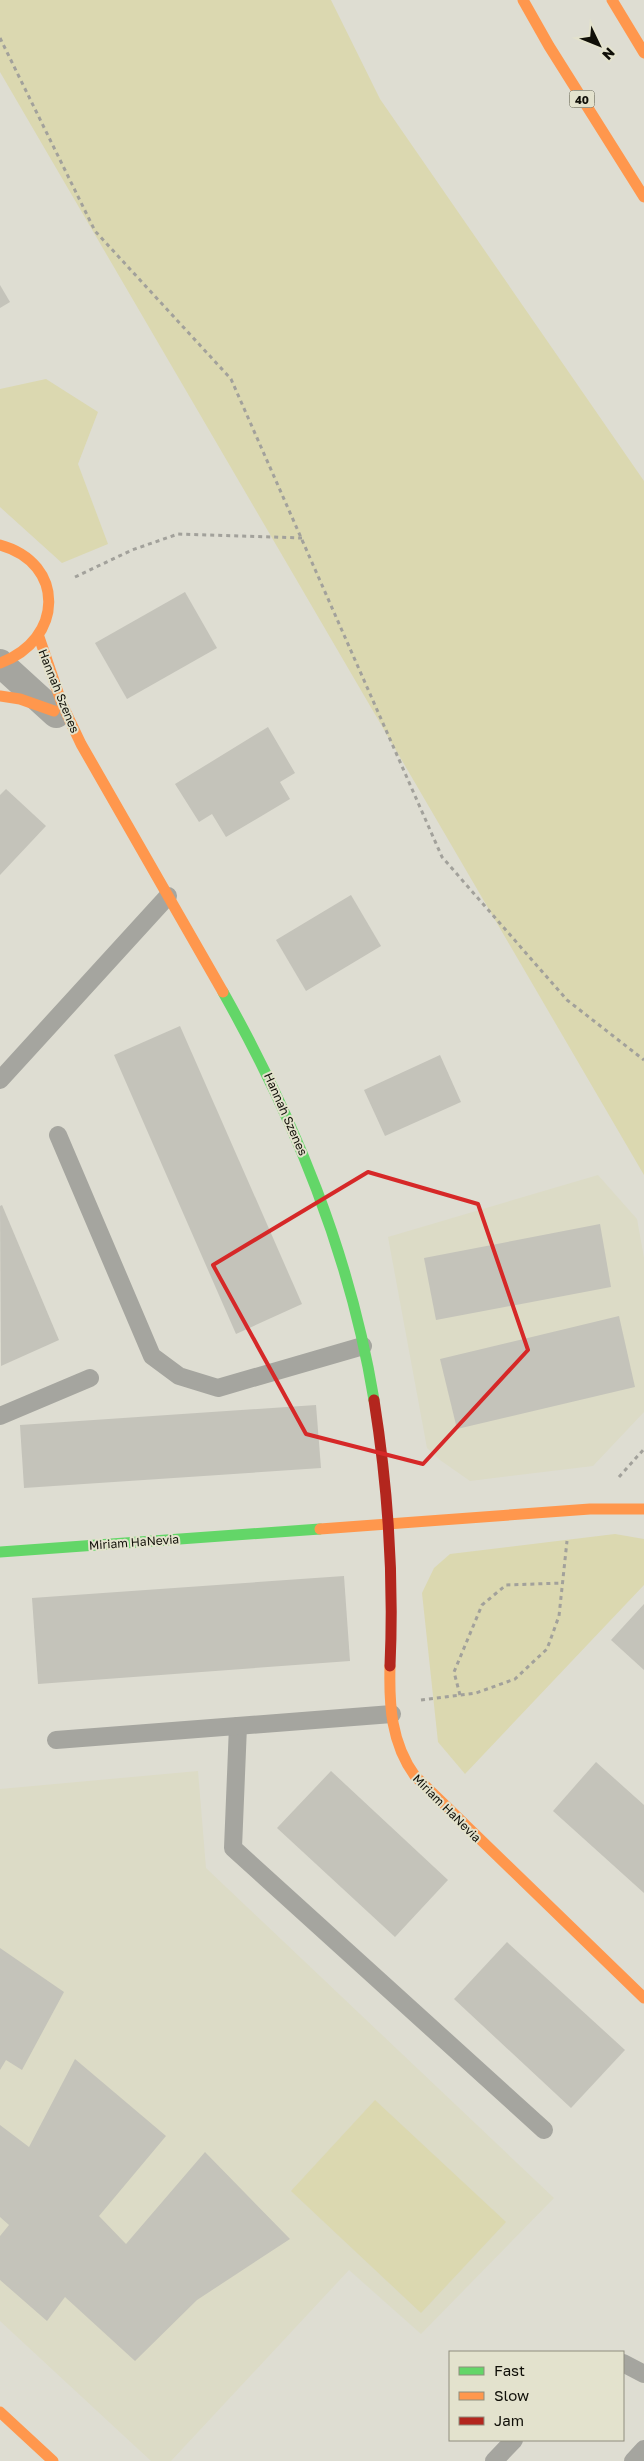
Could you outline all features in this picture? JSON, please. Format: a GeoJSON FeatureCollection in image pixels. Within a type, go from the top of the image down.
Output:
{"type":"FeatureCollection","features":[{"type":"Feature","properties":{"kind":"main road","name":"40"},"geometry":{"type":"LineString","coordinates":[[523,0],[549,46],[644,197]]}},
{"type":"Feature","properties":{"kind":"main road"},"geometry":{"type":"LineString","coordinates":[[612,0],[644,53]]}},
{"type":"Feature","properties":{"kind":"main road"},"geometry":{"type":"LineString","coordinates":[[0,545],[19,552],[32,562],[42,575],[47,590],[49,607],[46,622],[39,637],[28,649],[15,658],[0,662]]}},
{"type":"Feature","properties":{"kind":"main road","name":"Hannah Szenes"},"geometry":{"type":"LineString","coordinates":[[39,637],[54,686],[81,744],[258,1054],[288,1116],[315,1180],[338,1247],[372,1385],[383,1458],[389,1523]]}},
{"type":"Feature","properties":{"kind":"main road"},"geometry":{"type":"LineString","coordinates":[[0,696],[20,699],[54,711]]}},
{"type":"Feature","properties":{"kind":"main road","name":"Miriam HaNevia"},"geometry":{"type":"LineString","coordinates":[[0,1552],[389,1523],[623,1508],[644,1509]]}},
{"type":"Feature","properties":{"kind":"main road","name":"Miriam HaNevia"},"geometry":{"type":"LineString","coordinates":[[389,1523],[392,1612],[392,1709],[397,1744],[415,1777],[644,1998]]}},
{"type":"Feature","properties":{"kind":"main road"},"geometry":{"type":"LineString","coordinates":[[0,2412],[53,2461]]}},
{"type":"Feature","properties":{"kind":"street","name":"Hannah Szenes"},"geometry":{"type":"LineString","coordinates":[[0,662],[54,711],[81,744]]}},
{"type":"Feature","properties":{"kind":"lane"},"geometry":{"type":"LineString","coordinates":[[0,1080],[168,896]]}},
{"type":"Feature","properties":{"kind":"lane"},"geometry":{"type":"LineString","coordinates":[[58,1136],[152,1356],[179,1376],[218,1388],[363,1346]]}},
{"type":"Feature","properties":{"kind":"lane"},"geometry":{"type":"LineString","coordinates":[[0,1416],[90,1378]]}},
{"type":"Feature","properties":{"kind":"lane"},"geometry":{"type":"LineString","coordinates":[[56,1740],[238,1726],[392,1709]]}},
{"type":"Feature","properties":{"kind":"lane"},"geometry":{"type":"LineString","coordinates":[[238,1726],[233,1848],[544,2130]]}},
{"type":"Feature","properties":{"kind":"lane"},"geometry":{"type":"LineString","coordinates":[[624,2364],[644,2374]]}},
{"type":"Feature","properties":{"kind":"lane"},"geometry":{"type":"LineString","coordinates":[[494,2461],[513,2441]]}},
{"type":"Feature","properties":{"kind":"lane"},"geometry":{"type":"LineString","coordinates":[[633,2461],[644,2449]]}},
{"type":"Feature","properties":{"kind":"path"},"geometry":{"type":"LineString","coordinates":[[0,38],[95,231],[231,379],[442,858],[568,1000],[644,1060]]}},
{"type":"Feature","properties":{"kind":"path"},"geometry":{"type":"LineString","coordinates":[[47,590],[132,550],[178,534],[302,538]]}},
{"type":"Feature","properties":{"kind":"path"},"geometry":{"type":"LineString","coordinates":[[392,1709],[476,1693],[515,1679],[547,1649],[559,1616],[570,1511]]}},
{"type":"Feature","properties":{"kind":"path"},"geometry":{"type":"LineString","coordinates":[[460,1695],[454,1672],[482,1605],[506,1585],[562,1582]]}},
{"type":"Feature","properties":{"kind":"highlighted area"},"geometry":{"type":"Polygon","coordinates":[[[368,1172],[478,1204],[528,1350],[423,1464],[306,1434],[213,1265],[368,1172]]]}},
{"type":"Feature","properties":{"kind":"shaded area"},"geometry":{"type":"Polygon","coordinates":[[[0,0],[331,0],[380,99],[644,481],[644,1175],[0,72],[0,0]]]}},
{"type":"Feature","properties":{"kind":"shaded area"},"geometry":{"type":"Polygon","coordinates":[[[46,379],[98,412],[78,464],[108,544],[62,563],[0,507],[0,389],[46,379]]]}},
{"type":"Feature","properties":{"kind":"shaded area"},"geometry":{"type":"Polygon","coordinates":[[[598,1175],[637,1219],[644,1258],[644,1412],[593,1466],[470,1481],[440,1460],[427,1448],[388,1237],[598,1175]]]}},
{"type":"Feature","properties":{"kind":"shaded area"},"geometry":{"type":"Polygon","coordinates":[[[615,1534],[644,1539],[644,1585],[465,1774],[438,1742],[422,1593],[434,1568],[450,1554],[615,1534]]]}},
{"type":"Feature","properties":{"kind":"shaded area"},"geometry":{"type":"Polygon","coordinates":[[[198,1771],[206,1868],[554,2198],[421,2334],[349,2270],[171,2461],[151,2461],[0,2321],[0,1789],[198,1771]]]}},
{"type":"Feature","properties":{"kind":"shaded area"},"geometry":{"type":"Polygon","coordinates":[[[375,2100],[506,2222],[421,2313],[291,2191],[375,2100]]]}},
{"type":"Feature","properties":{"kind":"building"},"geometry":{"type":"Polygon","coordinates":[[[0,285],[10,302],[0,308],[0,285]]]}},
{"type":"Feature","properties":{"kind":"building"},"geometry":{"type":"Polygon","coordinates":[[[185,592],[217,648],[127,699],[95,643],[185,592]]]}},
{"type":"Feature","properties":{"kind":"building"},"geometry":{"type":"Polygon","coordinates":[[[268,727],[295,773],[280,782],[290,799],[226,837],[212,814],[199,822],[175,784],[268,727]]]}},
{"type":"Feature","properties":{"kind":"building"},"geometry":{"type":"Polygon","coordinates":[[[6,789],[46,826],[0,875],[0,795],[6,789]]]}},
{"type":"Feature","properties":{"kind":"building"},"geometry":{"type":"Polygon","coordinates":[[[351,895],[381,946],[306,991],[276,940],[351,895]]]}},
{"type":"Feature","properties":{"kind":"building"},"geometry":{"type":"Polygon","coordinates":[[[180,1026],[302,1304],[236,1334],[114,1055],[180,1026]]]}},
{"type":"Feature","properties":{"kind":"building"},"geometry":{"type":"Polygon","coordinates":[[[440,1055],[461,1102],[385,1136],[364,1090],[440,1055]]]}},
{"type":"Feature","properties":{"kind":"building"},"geometry":{"type":"Polygon","coordinates":[[[2,1205],[59,1340],[1,1366],[0,1206],[2,1205]]]}},
{"type":"Feature","properties":{"kind":"building"},"geometry":{"type":"Polygon","coordinates":[[[600,1224],[611,1287],[436,1320],[424,1258],[600,1224]]]}},
{"type":"Feature","properties":{"kind":"building"},"geometry":{"type":"Polygon","coordinates":[[[619,1316],[635,1387],[457,1429],[440,1359],[619,1316]]]}},
{"type":"Feature","properties":{"kind":"building"},"geometry":{"type":"Polygon","coordinates":[[[316,1405],[321,1468],[24,1488],[20,1425],[316,1405]]]}},
{"type":"Feature","properties":{"kind":"building"},"geometry":{"type":"Polygon","coordinates":[[[344,1576],[350,1661],[38,1684],[32,1598],[344,1576]]]}},
{"type":"Feature","properties":{"kind":"building"},"geometry":{"type":"Polygon","coordinates":[[[644,1604],[644,1670],[611,1640],[644,1604]]]}},
{"type":"Feature","properties":{"kind":"building"},"geometry":{"type":"Polygon","coordinates":[[[596,1762],[644,1805],[644,1893],[553,1811],[596,1762]]]}},
{"type":"Feature","properties":{"kind":"building"},"geometry":{"type":"Polygon","coordinates":[[[331,1771],[448,1880],[395,1937],[277,1828],[331,1771]]]}},
{"type":"Feature","properties":{"kind":"building"},"geometry":{"type":"Polygon","coordinates":[[[507,1942],[625,2050],[571,2108],[454,1999],[507,1942]]]}},
{"type":"Feature","properties":{"kind":"building"},"geometry":{"type":"Polygon","coordinates":[[[0,1948],[64,1992],[22,2070],[6,2060],[0,2070],[0,1948]]]}},
{"type":"Feature","properties":{"kind":"building"},"geometry":{"type":"Polygon","coordinates":[[[75,2059],[166,2136],[99,2216],[126,2244],[205,2152],[290,2239],[197,2300],[135,2361],[65,2297],[47,2321],[0,2280],[0,2236],[9,2225],[0,2217],[0,2125],[29,2147],[75,2059]]]}},
{"type":"Feature","properties":{"kind":"traffic: fast"},"geometry":{"type":"LineString","coordinates":[[223,992],[274,1089],[296,1139],[335,1240],[364,1346],[374,1400]]}},
{"type":"Feature","properties":{"kind":"traffic: fast"},"geometry":{"type":"LineString","coordinates":[[0,1552],[320,1529]]}},
{"type":"Feature","properties":{"kind":"traffic: slow"},"geometry":{"type":"LineString","coordinates":[[523,0],[549,46],[644,197]]}},
{"type":"Feature","properties":{"kind":"traffic: slow"},"geometry":{"type":"LineString","coordinates":[[612,0],[644,53]]}},
{"type":"Feature","properties":{"kind":"traffic: slow"},"geometry":{"type":"LineString","coordinates":[[0,545],[22,554],[37,568],[46,584],[49,602],[46,620],[36,637],[21,652],[0,663]]}},
{"type":"Feature","properties":{"kind":"traffic: slow"},"geometry":{"type":"LineString","coordinates":[[39,637],[62,704],[81,744],[223,992]]}},
{"type":"Feature","properties":{"kind":"traffic: slow"},"geometry":{"type":"LineString","coordinates":[[0,696],[20,699],[54,711]]}},
{"type":"Feature","properties":{"kind":"traffic: slow"},"geometry":{"type":"LineString","coordinates":[[320,1529],[590,1509],[644,1509]]}},
{"type":"Feature","properties":{"kind":"traffic: slow"},"geometry":{"type":"LineString","coordinates":[[390,1666],[391,1709],[396,1737],[415,1776],[644,1998]]}},
{"type":"Feature","properties":{"kind":"traffic: slow"},"geometry":{"type":"LineString","coordinates":[[0,2412],[53,2461]]}},
{"type":"Feature","properties":{"kind":"traffic: jam"},"geometry":{"type":"LineString","coordinates":[[374,1400],[383,1466],[389,1533],[391,1599],[390,1666]]}}]}
